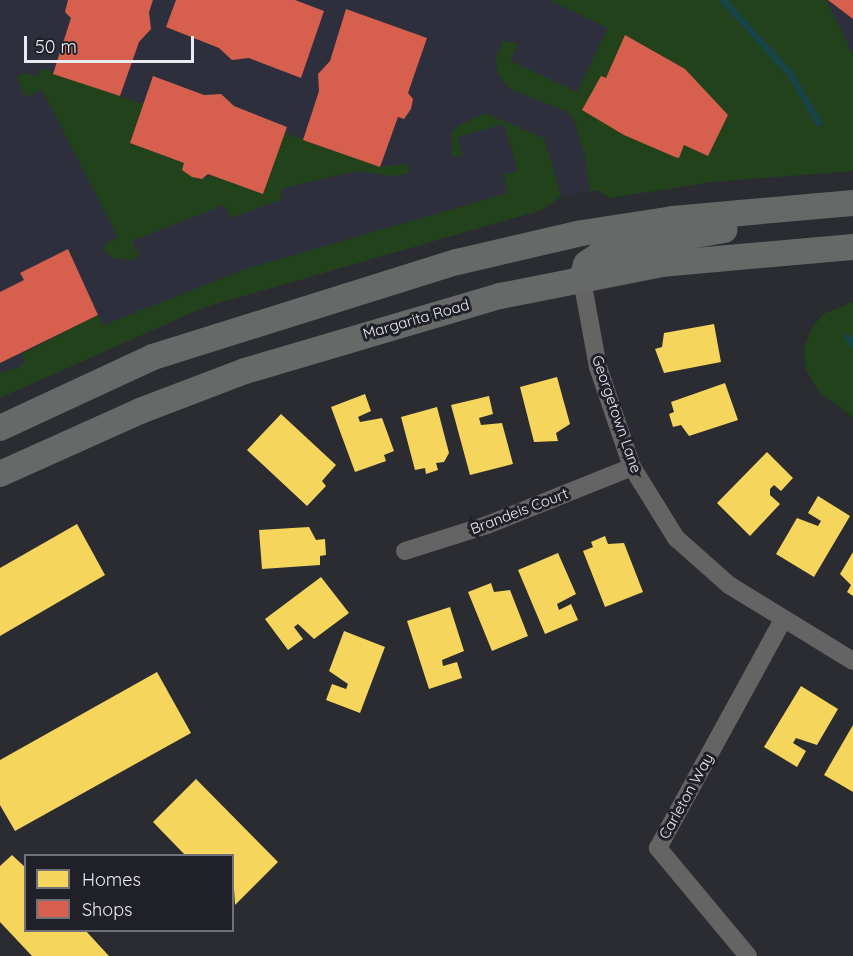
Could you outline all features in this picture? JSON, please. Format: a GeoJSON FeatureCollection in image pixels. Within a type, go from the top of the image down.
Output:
{"type":"FeatureCollection","features":[{"type":"Feature","properties":{"kind":"main road"},"geometry":{"type":"LineString","coordinates":[[0,428],[153,357],[457,262],[593,231],[673,219],[853,203]]}},
{"type":"Feature","properties":{"kind":"main road"},"geometry":{"type":"LineString","coordinates":[[582,280],[586,264],[621,248],[717,231],[853,219]]}},
{"type":"Feature","properties":{"kind":"main road","name":"Margarita Road"},"geometry":{"type":"LineString","coordinates":[[0,474],[140,411],[245,371],[500,296],[672,262],[853,247]]}},
{"type":"Feature","properties":{"kind":"street","name":"Georgetown Lane"},"geometry":{"type":"LineString","coordinates":[[582,280],[598,366],[632,467],[676,538],[729,585],[853,661]]}},
{"type":"Feature","properties":{"kind":"street","name":"Brandeis Court"},"geometry":{"type":"LineString","coordinates":[[405,551],[487,525],[632,467]]}},
{"type":"Feature","properties":{"kind":"street","name":"Carleton Way"},"geometry":{"type":"LineString","coordinates":[[748,956],[658,848],[783,620]]}},
{"type":"Feature","properties":{"kind":"shaded area"},"geometry":{"type":"Polygon","coordinates":[[[0,0],[853,0],[853,171],[711,182],[610,198],[596,190],[555,198],[542,210],[205,307],[0,398],[0,0]]]}},
{"type":"Feature","properties":{"kind":"green space"},"geometry":{"type":"Polygon","coordinates":[[[549,0],[826,0],[853,55],[853,171],[711,182],[610,198],[597,190],[590,192],[585,155],[573,118],[566,111],[510,89],[499,76],[495,61],[503,41],[518,43],[511,61],[577,92],[608,28],[549,0]]]}},
{"type":"Feature","properties":{"kind":"green space"},"geometry":{"type":"Polygon","coordinates":[[[41,68],[143,104],[130,143],[184,163],[182,170],[198,179],[205,178],[285,133],[380,167],[408,164],[411,169],[407,174],[393,176],[357,171],[283,188],[280,200],[231,218],[224,205],[132,241],[139,256],[134,260],[113,258],[104,252],[105,244],[118,237],[42,90],[25,97],[17,77],[22,73],[39,76],[41,68]]]}},
{"type":"Feature","properties":{"kind":"green space"},"geometry":{"type":"Polygon","coordinates":[[[485,113],[544,138],[561,196],[542,210],[205,307],[0,398],[0,373],[20,367],[24,363],[23,353],[98,315],[104,325],[246,269],[508,193],[504,175],[518,171],[504,124],[457,137],[463,156],[452,156],[452,133],[458,126],[485,113]]]}},
{"type":"Feature","properties":{"kind":"green space"},"geometry":{"type":"Polygon","coordinates":[[[853,302],[853,417],[819,392],[806,370],[804,349],[810,331],[823,314],[853,302]]]}},
{"type":"Feature","properties":{"kind":"building: Homes"},"geometry":{"type":"Polygon","coordinates":[[[714,324],[721,362],[664,373],[655,349],[662,347],[664,333],[714,324]]]}},
{"type":"Feature","properties":{"kind":"building: Homes"},"geometry":{"type":"Polygon","coordinates":[[[557,377],[570,424],[556,433],[558,441],[534,442],[520,387],[557,377]]]}},
{"type":"Feature","properties":{"kind":"building: Homes"},"geometry":{"type":"Polygon","coordinates":[[[725,383],[738,420],[689,436],[681,425],[673,427],[669,414],[674,412],[671,402],[725,383]]]}},
{"type":"Feature","properties":{"kind":"building: Homes"},"geometry":{"type":"Polygon","coordinates":[[[365,394],[371,411],[358,417],[360,422],[382,418],[394,451],[384,455],[386,461],[355,472],[331,407],[365,394]]]}},
{"type":"Feature","properties":{"kind":"building: Homes"},"geometry":{"type":"Polygon","coordinates":[[[489,396],[493,414],[479,418],[481,425],[502,423],[513,464],[470,475],[451,405],[489,396]]]}},
{"type":"Feature","properties":{"kind":"building: Homes"},"geometry":{"type":"Polygon","coordinates":[[[437,407],[449,453],[444,462],[436,463],[438,470],[426,474],[425,468],[415,470],[401,417],[437,407]]]}},
{"type":"Feature","properties":{"kind":"building: Homes"},"geometry":{"type":"Polygon","coordinates":[[[281,414],[336,465],[322,481],[326,486],[307,506],[247,450],[281,414]]]}},
{"type":"Feature","properties":{"kind":"building: Homes"},"geometry":{"type":"Polygon","coordinates":[[[767,452],[793,478],[781,491],[774,485],[770,489],[770,495],[780,504],[750,536],[717,503],[767,452]]]}},
{"type":"Feature","properties":{"kind":"building: Homes"},"geometry":{"type":"Polygon","coordinates":[[[818,496],[850,516],[814,577],[776,554],[797,518],[818,526],[821,521],[808,513],[818,496]]]}},
{"type":"Feature","properties":{"kind":"building: Homes"},"geometry":{"type":"Polygon","coordinates":[[[77,524],[105,575],[0,636],[0,568],[77,524]]]}},
{"type":"Feature","properties":{"kind":"building: Homes"},"geometry":{"type":"Polygon","coordinates":[[[309,527],[316,540],[325,539],[326,555],[320,556],[320,565],[262,569],[259,530],[309,527]]]}},
{"type":"Feature","properties":{"kind":"building: Homes"},"geometry":{"type":"Polygon","coordinates":[[[605,536],[608,544],[624,543],[643,592],[605,607],[583,551],[593,547],[591,542],[605,536]]]}},
{"type":"Feature","properties":{"kind":"building: Homes"},"geometry":{"type":"Polygon","coordinates":[[[853,552],[853,596],[847,592],[851,585],[840,574],[853,552]]]}},
{"type":"Feature","properties":{"kind":"building: Homes"},"geometry":{"type":"Polygon","coordinates":[[[558,553],[576,594],[557,604],[559,610],[571,604],[578,620],[545,634],[518,570],[558,553]]]}},
{"type":"Feature","properties":{"kind":"building: Homes"},"geometry":{"type":"Polygon","coordinates":[[[321,577],[349,613],[314,639],[298,624],[294,627],[303,639],[288,650],[265,619],[321,577]]]}},
{"type":"Feature","properties":{"kind":"building: Homes"},"geometry":{"type":"Polygon","coordinates":[[[491,583],[494,592],[510,590],[528,636],[492,651],[468,592],[491,583]]]}},
{"type":"Feature","properties":{"kind":"building: Homes"},"geometry":{"type":"Polygon","coordinates":[[[450,607],[464,651],[442,660],[443,666],[457,662],[462,678],[429,689],[407,621],[450,607]]]}},
{"type":"Feature","properties":{"kind":"building: Homes"},"geometry":{"type":"Polygon","coordinates":[[[344,631],[385,647],[360,713],[326,700],[332,684],[346,689],[348,684],[329,671],[344,631]]]}},
{"type":"Feature","properties":{"kind":"building: Homes"},"geometry":{"type":"Polygon","coordinates":[[[157,672],[191,733],[15,831],[0,805],[0,760],[157,672]]]}},
{"type":"Feature","properties":{"kind":"building: Homes"},"geometry":{"type":"Polygon","coordinates":[[[801,686],[838,709],[817,745],[796,738],[793,743],[806,751],[797,767],[764,747],[801,686]]]}},
{"type":"Feature","properties":{"kind":"building: Homes"},"geometry":{"type":"Polygon","coordinates":[[[853,725],[853,792],[824,775],[853,725]]]}},
{"type":"Feature","properties":{"kind":"building: Homes"},"geometry":{"type":"Polygon","coordinates":[[[196,779],[278,862],[235,905],[234,854],[184,854],[153,822],[196,779]]]}},
{"type":"Feature","properties":{"kind":"building: Homes"},"geometry":{"type":"Polygon","coordinates":[[[12,855],[24,866],[24,932],[87,932],[109,956],[32,956],[0,922],[0,866],[12,855]]]}},
{"type":"Feature","properties":{"kind":"building: Shops"},"geometry":{"type":"Polygon","coordinates":[[[68,0],[153,0],[149,12],[151,29],[139,42],[120,96],[53,74],[71,18],[65,12],[68,0]]]}},
{"type":"Feature","properties":{"kind":"building: Shops"},"geometry":{"type":"Polygon","coordinates":[[[176,0],[295,0],[324,11],[301,78],[249,58],[232,60],[219,48],[166,27],[176,0]]]}},
{"type":"Feature","properties":{"kind":"building: Shops"},"geometry":{"type":"Polygon","coordinates":[[[828,0],[853,0],[853,19],[828,0]]]}},
{"type":"Feature","properties":{"kind":"building: Shops"},"geometry":{"type":"Polygon","coordinates":[[[346,9],[427,38],[408,93],[413,99],[411,109],[404,119],[398,117],[380,167],[303,140],[319,91],[318,74],[330,61],[346,9]]]}},
{"type":"Feature","properties":{"kind":"building: Shops"},"geometry":{"type":"Polygon","coordinates":[[[625,35],[685,69],[728,115],[708,156],[684,145],[679,158],[675,157],[624,135],[582,110],[601,76],[606,78],[625,35]]]}},
{"type":"Feature","properties":{"kind":"building: Shops"},"geometry":{"type":"Polygon","coordinates":[[[153,76],[204,95],[221,94],[234,106],[287,127],[263,194],[208,174],[202,179],[192,177],[182,170],[184,163],[130,143],[153,76]]]}},
{"type":"Feature","properties":{"kind":"building: Shops"},"geometry":{"type":"Polygon","coordinates":[[[68,249],[98,315],[0,363],[0,292],[24,280],[20,273],[68,249]]]}},
{"type":"Feature","properties":{"kind":"waterway"},"geometry":{"type":"LineString","coordinates":[[723,0],[790,74],[818,122]]}},
{"type":"Feature","properties":{"kind":"waterway"},"geometry":{"type":"LineString","coordinates":[[847,337],[853,344]]}}]}
